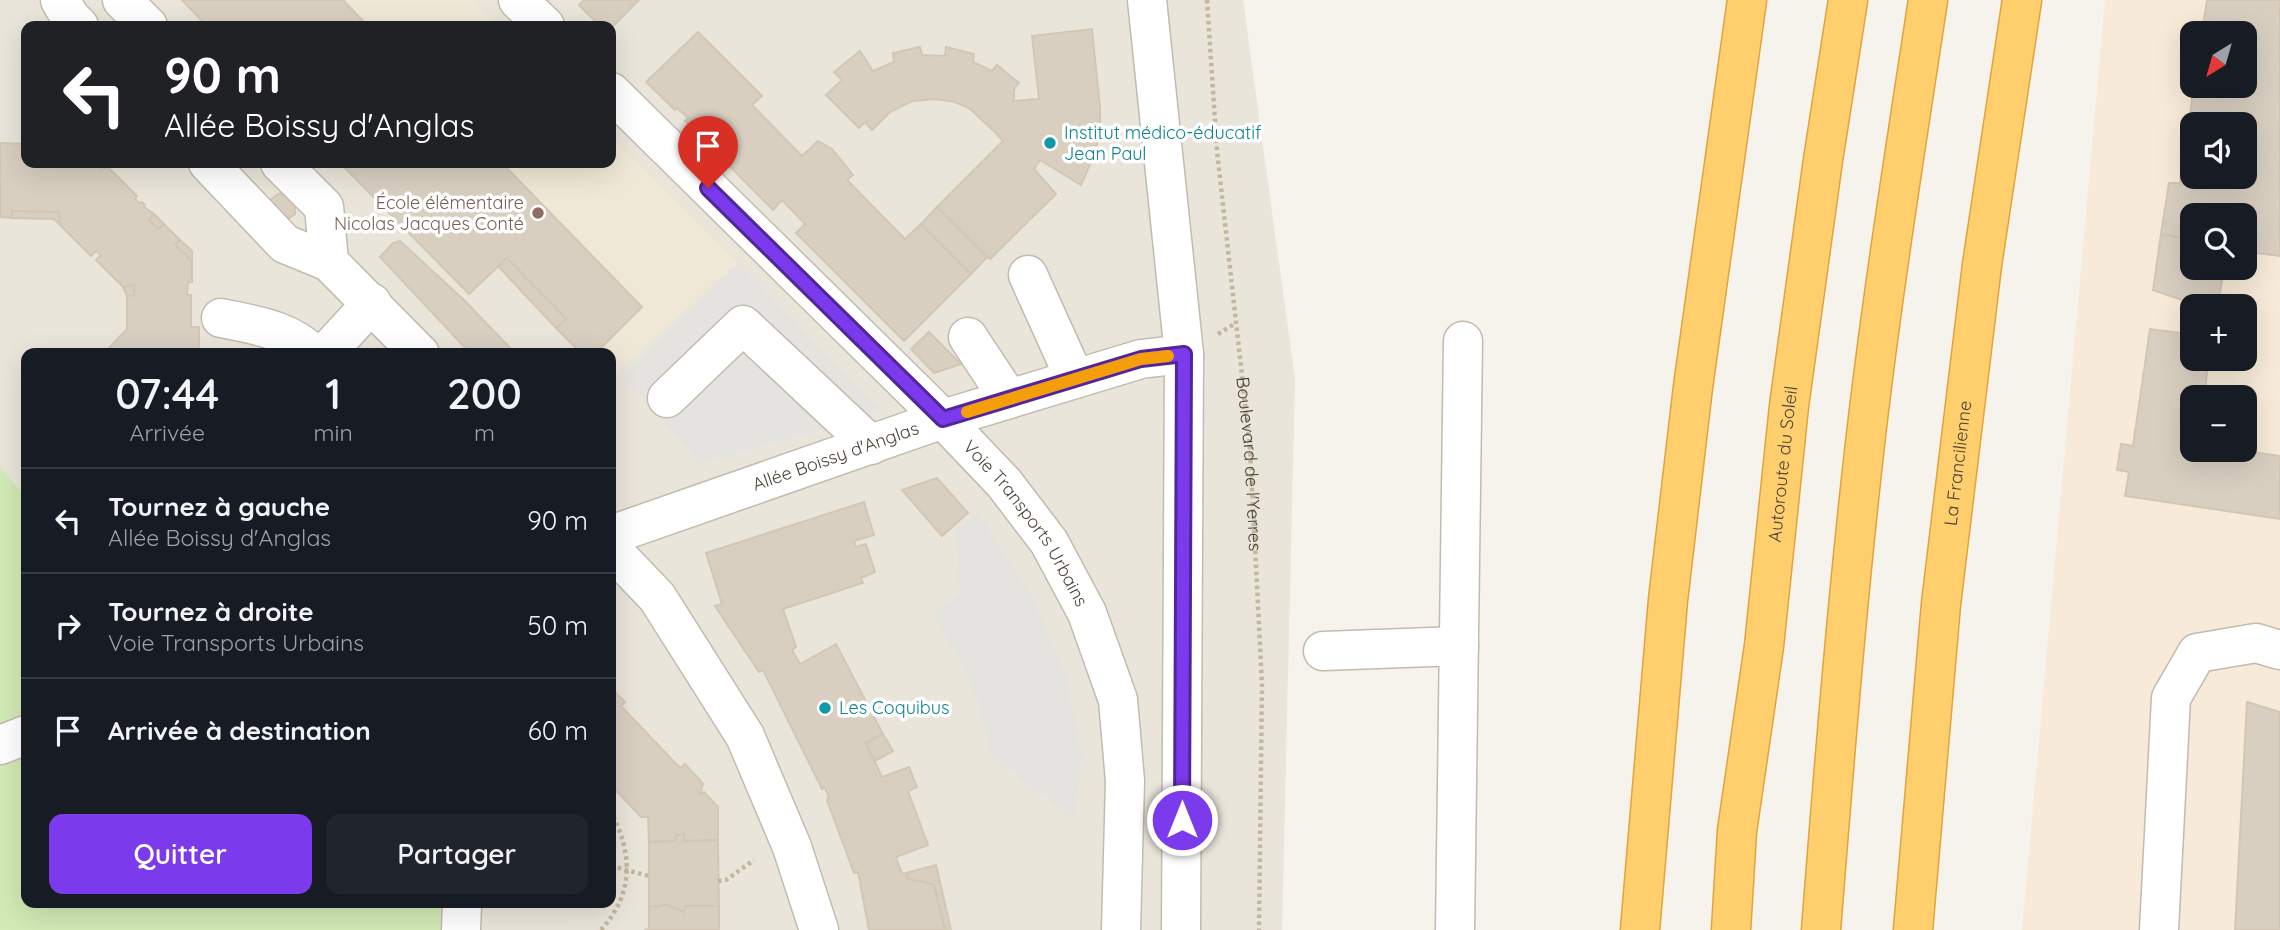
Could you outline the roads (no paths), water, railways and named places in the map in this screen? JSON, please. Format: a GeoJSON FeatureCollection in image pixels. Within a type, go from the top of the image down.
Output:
{"type":"FeatureCollection","features":[{"type":"Feature","properties":{"kind":"highway"},"geometry":{"type":"LineString","coordinates":[[1640,930],[1668,600],[1695,374],[1747,0]]}},
{"type":"Feature","properties":{"kind":"highway","name":"Autoroute du Soleil"},"geometry":{"type":"LineString","coordinates":[[1731,930],[1737,831],[1764,646],[1789,406],[1848,0]]}},
{"type":"Feature","properties":{"kind":"highway"},"geometry":{"type":"LineString","coordinates":[[1821,930],[1841,670],[1867,433],[1899,185],[1928,0]]}},
{"type":"Feature","properties":{"kind":"highway","name":"La Francilienne"},"geometry":{"type":"LineString","coordinates":[[1913,930],[1943,591],[1982,265],[2022,0]]}},
{"type":"Feature","properties":{"kind":"street"},"geometry":{"type":"LineString","coordinates":[[60,0],[74,21]]}},
{"type":"Feature","properties":{"kind":"street"},"geometry":{"type":"LineString","coordinates":[[122,0],[143,21]]}},
{"type":"Feature","properties":{"kind":"street"},"geometry":{"type":"LineString","coordinates":[[518,0],[540,21]]}},
{"type":"Feature","properties":{"kind":"street"},"geometry":{"type":"LineString","coordinates":[[1147,0],[1184,354],[1181,930]]}},
{"type":"Feature","properties":{"kind":"street","name":"Voie Transports Urbains"},"geometry":{"type":"LineString","coordinates":[[616,97],[943,419],[1004,483],[1049,542],[1087,613],[1118,700],[1125,781],[1122,930]]}},
{"type":"Feature","properties":{"kind":"street"},"geometry":{"type":"LineString","coordinates":[[213,168],[285,244],[330,262],[414,348]]}},
{"type":"Feature","properties":{"kind":"street"},"geometry":{"type":"LineString","coordinates":[[286,168],[324,207],[330,262]]}},
{"type":"Feature","properties":{"kind":"street"},"geometry":{"type":"LineString","coordinates":[[1028,275],[1075,379]]}},
{"type":"Feature","properties":{"kind":"street"},"geometry":{"type":"LineString","coordinates":[[331,348],[372,303]]}},
{"type":"Feature","properties":{"kind":"street"},"geometry":{"type":"LineString","coordinates":[[221,318],[281,331],[307,348]]}},
{"type":"Feature","properties":{"kind":"street"},"geometry":{"type":"LineString","coordinates":[[667,398],[743,325],[871,445]]}},
{"type":"Feature","properties":{"kind":"street"},"geometry":{"type":"LineString","coordinates":[[968,337],[1009,399]]}},
{"type":"Feature","properties":{"kind":"street"},"geometry":{"type":"LineString","coordinates":[[1455,930],[1464,341]]}},
{"type":"Feature","properties":{"kind":"street","name":"Allée Boissy d'Anglas"},"geometry":{"type":"LineString","coordinates":[[616,533],[943,419],[1141,359],[1184,354]]}},
{"type":"Feature","properties":{"kind":"street"},"geometry":{"type":"LineString","coordinates":[[616,554],[657,597],[744,736],[792,847],[820,930]]}},
{"type":"Feature","properties":{"kind":"street"},"geometry":{"type":"LineString","coordinates":[[2158,930],[2171,698],[2197,653],[2256,643],[2280,650]]}},
{"type":"Feature","properties":{"kind":"street"},"geometry":{"type":"LineString","coordinates":[[1323,651],[1459,646]]}},
{"type":"Feature","properties":{"kind":"street"},"geometry":{"type":"LineString","coordinates":[[0,746],[21,737]]}},
{"type":"Feature","properties":{"kind":"street"},"geometry":{"type":"LineString","coordinates":[[461,930],[462,908]]}},
{"type":"Feature","properties":{"kind":"place","name":"Institut médico-éducatif Jean Paul"},"geometry":{"type":"Point","coordinates":[1050,143]}},
{"type":"Feature","properties":{"kind":"place","name":"École élémentaire Nicolas Jacques Conté"},"geometry":{"type":"Point","coordinates":[538,213]}},
{"type":"Feature","properties":{"kind":"place","name":"Les Coquibus"},"geometry":{"type":"Point","coordinates":[825,708]}}]}
